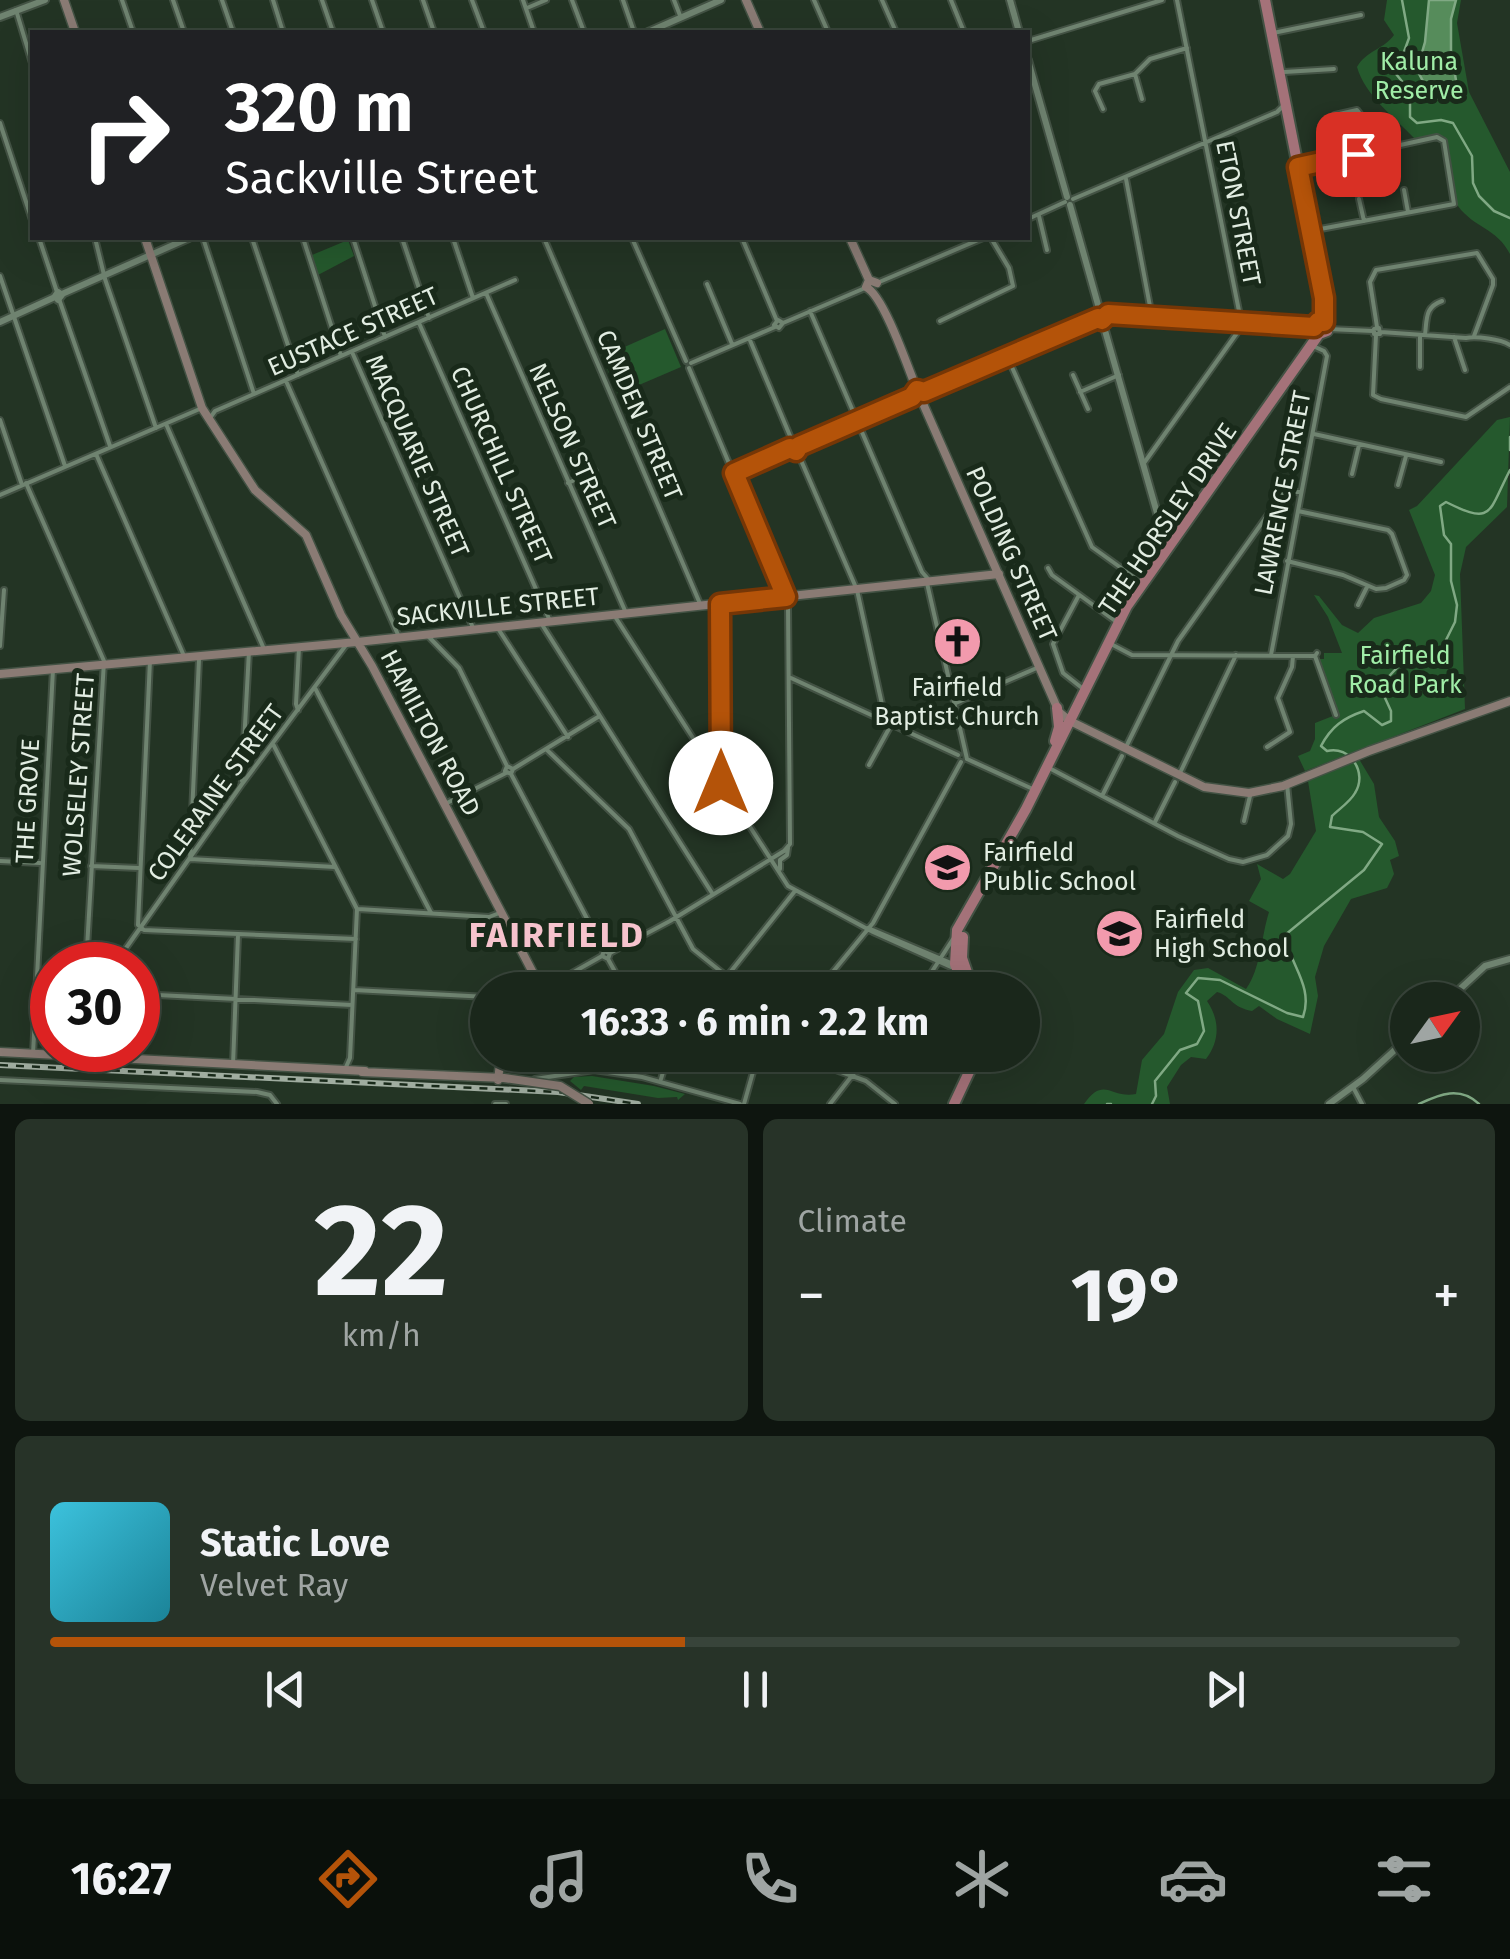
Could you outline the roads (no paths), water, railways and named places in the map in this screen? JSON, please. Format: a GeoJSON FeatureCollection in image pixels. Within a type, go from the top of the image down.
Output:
{"type":"FeatureCollection","features":[{"type":"Feature","properties":{"kind":"main road"},"geometry":{"type":"LineString","coordinates":[[746,0],[759,30]]}},
{"type":"Feature","properties":{"kind":"main road"},"geometry":{"type":"LineString","coordinates":[[1265,0],[1285,101],[1283,114],[1298,167],[1324,298],[1321,328]]}},
{"type":"Feature","properties":{"kind":"main road"},"geometry":{"type":"LineString","coordinates":[[66,2],[74,30]]}},
{"type":"Feature","properties":{"kind":"main road","name":"HAMILTON ROAD"},"geometry":{"type":"LineString","coordinates":[[147,240],[202,409],[255,490],[306,535],[341,615],[346,645],[445,804],[531,972]]}},
{"type":"Feature","properties":{"kind":"main road","name":"POLDING STREET"},"geometry":{"type":"LineString","coordinates":[[851,240],[1057,708],[1070,721],[1177,779],[1211,789],[1249,793]]}},
{"type":"Feature","properties":{"kind":"main road","name":"THE HORSLEY DRIVE"},"geometry":{"type":"LineString","coordinates":[[959,966],[967,922],[1119,623],[1142,584],[1313,346],[1321,328]]}},
{"type":"Feature","properties":{"kind":"main road","name":"SACKVILLE STREET"},"geometry":{"type":"LineString","coordinates":[[0,674],[346,645],[999,574]]}},
{"type":"Feature","properties":{"kind":"main road"},"geometry":{"type":"LineString","coordinates":[[341,615],[346,645]]}},
{"type":"Feature","properties":{"kind":"main road"},"geometry":{"type":"LineString","coordinates":[[1249,793],[1287,784],[1510,701]]}},
{"type":"Feature","properties":{"kind":"main road"},"geometry":{"type":"LineString","coordinates":[[1038,784],[1056,738],[1057,708]]}},
{"type":"Feature","properties":{"kind":"main road"},"geometry":{"type":"LineString","coordinates":[[1063,735],[1072,729],[1094,733]]}},
{"type":"Feature","properties":{"kind":"main road","name":"THE HORSLEY DRIVE"},"geometry":{"type":"LineString","coordinates":[[962,972],[957,930],[1008,842]]}},
{"type":"Feature","properties":{"kind":"main road"},"geometry":{"type":"LineString","coordinates":[[0,1052],[30,1054]]}},
{"type":"Feature","properties":{"kind":"main road"},"geometry":{"type":"LineString","coordinates":[[160,1060],[472,1076],[549,1088],[586,1104]]}},
{"type":"Feature","properties":{"kind":"main road"},"geometry":{"type":"LineString","coordinates":[[346,1068],[365,1071]]}},
{"type":"Feature","properties":{"kind":"main road"},"geometry":{"type":"LineString","coordinates":[[499,1072],[499,1079]]}},
{"type":"Feature","properties":{"kind":"main road"},"geometry":{"type":"LineString","coordinates":[[957,1104],[971,1072]]}},
{"type":"Feature","properties":{"kind":"street"},"geometry":{"type":"LineString","coordinates":[[0,17],[46,0]]}},
{"type":"Feature","properties":{"kind":"street"},"geometry":{"type":"LineString","coordinates":[[122,0],[132,30]]}},
{"type":"Feature","properties":{"kind":"street"},"geometry":{"type":"LineString","coordinates":[[173,0],[183,30]]}},
{"type":"Feature","properties":{"kind":"street"},"geometry":{"type":"LineString","coordinates":[[222,0],[233,30]]}},
{"type":"Feature","properties":{"kind":"street"},"geometry":{"type":"LineString","coordinates":[[272,0],[282,30]]}},
{"type":"Feature","properties":{"kind":"street"},"geometry":{"type":"LineString","coordinates":[[322,0],[332,30]]}},
{"type":"Feature","properties":{"kind":"street"},"geometry":{"type":"LineString","coordinates":[[372,0],[382,30]]}},
{"type":"Feature","properties":{"kind":"street"},"geometry":{"type":"LineString","coordinates":[[422,0],[433,30]]}},
{"type":"Feature","properties":{"kind":"street"},"geometry":{"type":"LineString","coordinates":[[472,0],[483,30]]}},
{"type":"Feature","properties":{"kind":"street"},"geometry":{"type":"LineString","coordinates":[[523,0],[533,30]]}},
{"type":"Feature","properties":{"kind":"street"},"geometry":{"type":"LineString","coordinates":[[526,9],[546,0]]}},
{"type":"Feature","properties":{"kind":"street"},"geometry":{"type":"LineString","coordinates":[[572,0],[583,30]]}},
{"type":"Feature","properties":{"kind":"street"},"geometry":{"type":"LineString","coordinates":[[623,0],[633,30]]}},
{"type":"Feature","properties":{"kind":"street"},"geometry":{"type":"LineString","coordinates":[[674,0],[681,18]]}},
{"type":"Feature","properties":{"kind":"street"},"geometry":{"type":"LineString","coordinates":[[656,30],[721,0]]}},
{"type":"Feature","properties":{"kind":"street"},"geometry":{"type":"LineString","coordinates":[[814,0],[827,30]]}},
{"type":"Feature","properties":{"kind":"street"},"geometry":{"type":"LineString","coordinates":[[882,0],[895,30]]}},
{"type":"Feature","properties":{"kind":"street"},"geometry":{"type":"LineString","coordinates":[[951,0],[963,30]]}},
{"type":"Feature","properties":{"kind":"street"},"geometry":{"type":"LineString","coordinates":[[1010,0],[1019,30]]}},
{"type":"Feature","properties":{"kind":"street"},"geometry":{"type":"LineString","coordinates":[[1030,40],[1162,0]]}},
{"type":"Feature","properties":{"kind":"street","name":"ETON STREET"},"geometry":{"type":"LineString","coordinates":[[1144,463],[1242,322],[1178,0]]}},
{"type":"Feature","properties":{"kind":"street"},"geometry":{"type":"LineString","coordinates":[[16,10],[30,56]]}},
{"type":"Feature","properties":{"kind":"street"},"geometry":{"type":"LineString","coordinates":[[1272,34],[1361,15]]}},
{"type":"Feature","properties":{"kind":"street"},"geometry":{"type":"LineString","coordinates":[[1103,109],[1095,90],[1098,85],[1135,74],[1150,59],[1187,48]]}},
{"type":"Feature","properties":{"kind":"street"},"geometry":{"type":"LineString","coordinates":[[1280,74],[1334,69]]}},
{"type":"Feature","properties":{"kind":"street"},"geometry":{"type":"LineString","coordinates":[[1135,74],[1142,98]]}},
{"type":"Feature","properties":{"kind":"street"},"geometry":{"type":"LineString","coordinates":[[1030,75],[1168,549]]}},
{"type":"Feature","properties":{"kind":"street"},"geometry":{"type":"LineString","coordinates":[[1335,115],[1357,110],[1386,148]]}},
{"type":"Feature","properties":{"kind":"street"},"geometry":{"type":"LineString","coordinates":[[1030,217],[1206,142],[1283,114]]}},
{"type":"Feature","properties":{"kind":"street"},"geometry":{"type":"LineString","coordinates":[[0,123],[30,214]]}},
{"type":"Feature","properties":{"kind":"street"},"geometry":{"type":"LineString","coordinates":[[1298,167],[1442,138],[1454,204],[1310,231]]}},
{"type":"Feature","properties":{"kind":"street"},"geometry":{"type":"LineString","coordinates":[[1126,177],[1152,317]]}},
{"type":"Feature","properties":{"kind":"street"},"geometry":{"type":"LineString","coordinates":[[1404,190],[1408,212]]}},
{"type":"Feature","properties":{"kind":"street"},"geometry":{"type":"LineString","coordinates":[[1359,199],[1364,221]]}},
{"type":"Feature","properties":{"kind":"street"},"geometry":{"type":"LineString","coordinates":[[1039,214],[1047,250]]}},
{"type":"Feature","properties":{"kind":"street"},"geometry":{"type":"LineString","coordinates":[[39,240],[110,448]]}},
{"type":"Feature","properties":{"kind":"street"},"geometry":{"type":"LineString","coordinates":[[95,240],[156,428]]}},
{"type":"Feature","properties":{"kind":"street"},"geometry":{"type":"LineString","coordinates":[[0,322],[184,240]]}},
{"type":"Feature","properties":{"kind":"street"},"geometry":{"type":"LineString","coordinates":[[204,240],[254,394]]}},
{"type":"Feature","properties":{"kind":"street"},"geometry":{"type":"LineString","coordinates":[[253,240],[298,375]]}},
{"type":"Feature","properties":{"kind":"street"},"geometry":{"type":"LineString","coordinates":[[303,240],[341,356]]}},
{"type":"Feature","properties":{"kind":"street"},"geometry":{"type":"LineString","coordinates":[[354,240],[385,338]]}},
{"type":"Feature","properties":{"kind":"street"},"geometry":{"type":"LineString","coordinates":[[403,240],[429,318]]}},
{"type":"Feature","properties":{"kind":"street"},"geometry":{"type":"LineString","coordinates":[[454,240],[473,298]]}},
{"type":"Feature","properties":{"kind":"street","name":"CAMDEN STREET"},"geometry":{"type":"LineString","coordinates":[[545,240],[701,606]]}},
{"type":"Feature","properties":{"kind":"street"},"geometry":{"type":"LineString","coordinates":[[633,240],[786,597],[791,681],[788,848],[780,860],[781,875]]}},
{"type":"Feature","properties":{"kind":"street"},"geometry":{"type":"LineString","coordinates":[[743,240],[778,324]]}},
{"type":"Feature","properties":{"kind":"street"},"geometry":{"type":"LineString","coordinates":[[688,364],[975,240]]}},
{"type":"Feature","properties":{"kind":"street"},"geometry":{"type":"LineString","coordinates":[[940,321],[1013,286],[1009,268],[992,240]]}},
{"type":"Feature","properties":{"kind":"street"},"geometry":{"type":"LineString","coordinates":[[1474,336],[1493,286],[1493,278],[1477,253],[1376,270],[1372,276],[1377,331],[1372,395],[1466,417],[1510,387]]}},
{"type":"Feature","properties":{"kind":"street"},"geometry":{"type":"LineString","coordinates":[[1364,270],[1372,276]]}},
{"type":"Feature","properties":{"kind":"street"},"geometry":{"type":"LineString","coordinates":[[0,276],[65,466]]}},
{"type":"Feature","properties":{"kind":"street","name":"EUSTACE STREET"},"geometry":{"type":"LineString","coordinates":[[215,411],[514,280]]}},
{"type":"Feature","properties":{"kind":"street"},"geometry":{"type":"LineString","coordinates":[[707,284],[733,345]]}},
{"type":"Feature","properties":{"kind":"street","name":"NELSON STREET"},"geometry":{"type":"LineString","coordinates":[[486,293],[626,613]]}},
{"type":"Feature","properties":{"kind":"street"},"geometry":{"type":"LineString","coordinates":[[1420,367],[1428,312],[1432,305],[1442,301]]}},
{"type":"Feature","properties":{"kind":"street"},"geometry":{"type":"LineString","coordinates":[[810,311],[922,572],[931,582],[964,760],[1038,784]]}},
{"type":"Feature","properties":{"kind":"street"},"geometry":{"type":"LineString","coordinates":[[734,473],[1101,316],[1454,338],[1474,336],[1510,345]]}},
{"type":"Feature","properties":{"kind":"street","name":"CHURCHILL STREET"},"geometry":{"type":"LineString","coordinates":[[420,323],[545,622],[598,717],[713,895]]}},
{"type":"Feature","properties":{"kind":"street"},"geometry":{"type":"LineString","coordinates":[[749,338],[857,590],[883,709],[882,721]]}},
{"type":"Feature","properties":{"kind":"street"},"geometry":{"type":"LineString","coordinates":[[1454,338],[1465,370]]}},
{"type":"Feature","properties":{"kind":"street","name":"LAWRENCE STREET"},"geometry":{"type":"LineString","coordinates":[[1271,655],[1326,352],[1313,346]]}},
{"type":"Feature","properties":{"kind":"street","name":"MACQUARIE STREET"},"geometry":{"type":"LineString","coordinates":[[352,352],[474,630]]}},
{"type":"Feature","properties":{"kind":"street"},"geometry":{"type":"LineString","coordinates":[[1007,356],[1092,547],[1142,584]]}},
{"type":"Feature","properties":{"kind":"street"},"geometry":{"type":"LineString","coordinates":[[1073,375],[1088,409]]}},
{"type":"Feature","properties":{"kind":"street"},"geometry":{"type":"LineString","coordinates":[[1080,392],[1119,375]]}},
{"type":"Feature","properties":{"kind":"street"},"geometry":{"type":"LineString","coordinates":[[286,380],[399,637]]}},
{"type":"Feature","properties":{"kind":"street"},"geometry":{"type":"LineString","coordinates":[[0,495],[202,409],[215,411],[209,421]]}},
{"type":"Feature","properties":{"kind":"street","name":"WOLSELEY STREET"},"geometry":{"type":"LineString","coordinates":[[0,420],[103,664],[87,942]]}},
{"type":"Feature","properties":{"kind":"street"},"geometry":{"type":"LineString","coordinates":[[166,424],[264,650]]}},
{"type":"Feature","properties":{"kind":"street"},"geometry":{"type":"LineString","coordinates":[[1312,434],[1441,462]]}},
{"type":"Feature","properties":{"kind":"street"},"geometry":{"type":"LineString","coordinates":[[1352,474],[1359,444]]}},
{"type":"Feature","properties":{"kind":"street"},"geometry":{"type":"LineString","coordinates":[[96,454],[185,657]]}},
{"type":"Feature","properties":{"kind":"street"},"geometry":{"type":"LineString","coordinates":[[1398,485],[1406,455]]}},
{"type":"Feature","properties":{"kind":"street"},"geometry":{"type":"LineString","coordinates":[[568,482],[595,471]]}},
{"type":"Feature","properties":{"kind":"street"},"geometry":{"type":"LineString","coordinates":[[1102,796],[1178,641],[1284,492],[1300,492]]}},
{"type":"Feature","properties":{"kind":"street"},"geometry":{"type":"LineString","coordinates":[[1288,561],[1376,589],[1386,588],[1408,575],[1392,534],[1297,510]]}},
{"type":"Feature","properties":{"kind":"street"},"geometry":{"type":"LineString","coordinates":[[1164,530],[1170,537],[1176,537]]}},
{"type":"Feature","properties":{"kind":"street"},"geometry":{"type":"LineString","coordinates":[[1048,568],[1079,596],[1119,623]]}},
{"type":"Feature","properties":{"kind":"street"},"geometry":{"type":"LineString","coordinates":[[914,584],[921,580],[922,572]]}},
{"type":"Feature","properties":{"kind":"street"},"geometry":{"type":"LineString","coordinates":[[1358,605],[1368,585]]}},
{"type":"Feature","properties":{"kind":"street"},"geometry":{"type":"LineString","coordinates":[[0,646],[4,590]]}},
{"type":"Feature","properties":{"kind":"street"},"geometry":{"type":"LineString","coordinates":[[1079,596],[1053,644],[1064,673],[1085,690]]}},
{"type":"Feature","properties":{"kind":"street"},"geometry":{"type":"LineString","coordinates":[[720,604],[721,783]]}},
{"type":"Feature","properties":{"kind":"street"},"geometry":{"type":"LineString","coordinates":[[614,615],[794,890],[940,962],[959,966]]}},
{"type":"Feature","properties":{"kind":"street"},"geometry":{"type":"LineString","coordinates":[[497,627],[568,737]]}},
{"type":"Feature","properties":{"kind":"street"},"geometry":{"type":"LineString","coordinates":[[427,634],[459,668],[615,972]]}},
{"type":"Feature","properties":{"kind":"street"},"geometry":{"type":"LineString","coordinates":[[1109,644],[1132,655],[1316,655],[1336,715]]}},
{"type":"Feature","properties":{"kind":"street","name":"COLERAINE STREET"},"geometry":{"type":"LineString","coordinates":[[131,942],[346,645]]}},
{"type":"Feature","properties":{"kind":"street"},"geometry":{"type":"LineString","coordinates":[[298,647],[298,710]]}},
{"type":"Feature","properties":{"kind":"street"},"geometry":{"type":"LineString","coordinates":[[242,784],[249,651]]}},
{"type":"Feature","properties":{"kind":"street"},"geometry":{"type":"LineString","coordinates":[[1155,822],[1236,655]]}},
{"type":"Feature","properties":{"kind":"street"},"geometry":{"type":"LineString","coordinates":[[200,656],[190,859],[337,866]]}},
{"type":"Feature","properties":{"kind":"street"},"geometry":{"type":"LineString","coordinates":[[1267,747],[1290,732],[1278,698],[1293,656]]}},
{"type":"Feature","properties":{"kind":"street"},"geometry":{"type":"LineString","coordinates":[[150,660],[138,925],[238,934],[356,938]]}},
{"type":"Feature","properties":{"kind":"street"},"geometry":{"type":"LineString","coordinates":[[954,704],[1038,667]]}},
{"type":"Feature","properties":{"kind":"street","name":"THE GROVE"},"geometry":{"type":"LineString","coordinates":[[38,942],[53,669]]}},
{"type":"Feature","properties":{"kind":"street"},"geometry":{"type":"LineString","coordinates":[[791,681],[961,753]]}},
{"type":"Feature","properties":{"kind":"street"},"geometry":{"type":"LineString","coordinates":[[315,688],[431,913]]}},
{"type":"Feature","properties":{"kind":"street"},"geometry":{"type":"LineString","coordinates":[[445,804],[547,750],[598,717]]}},
{"type":"Feature","properties":{"kind":"street"},"geometry":{"type":"LineString","coordinates":[[870,765],[891,725]]}},
{"type":"Feature","properties":{"kind":"street"},"geometry":{"type":"LineString","coordinates":[[273,744],[358,909],[350,1058],[346,1068]]}},
{"type":"Feature","properties":{"kind":"street"},"geometry":{"type":"LineString","coordinates":[[547,750],[629,830],[693,949],[718,972]]}},
{"type":"Feature","properties":{"kind":"street"},"geometry":{"type":"LineString","coordinates":[[833,972],[868,928],[964,760]]}},
{"type":"Feature","properties":{"kind":"street"},"geometry":{"type":"LineString","coordinates":[[1047,768],[1229,859],[1257,860],[1275,849],[1290,832],[1287,784]]}},
{"type":"Feature","properties":{"kind":"street"},"geometry":{"type":"LineString","coordinates":[[1244,820],[1249,793]]}},
{"type":"Feature","properties":{"kind":"street"},"geometry":{"type":"LineString","coordinates":[[573,972],[677,917],[788,848]]}},
{"type":"Feature","properties":{"kind":"street"},"geometry":{"type":"LineString","coordinates":[[0,861],[42,863]]}},
{"type":"Feature","properties":{"kind":"street"},"geometry":{"type":"LineString","coordinates":[[91,866],[140,868]]}},
{"type":"Feature","properties":{"kind":"street"},"geometry":{"type":"LineString","coordinates":[[730,972],[794,890]]}},
{"type":"Feature","properties":{"kind":"street"},"geometry":{"type":"LineString","coordinates":[[358,909],[490,917],[502,912]]}},
{"type":"Feature","properties":{"kind":"street"},"geometry":{"type":"LineString","coordinates":[[933,972],[957,930]]}},
{"type":"Feature","properties":{"kind":"street"},"geometry":{"type":"LineString","coordinates":[[232,1065],[238,934]]}},
{"type":"Feature","properties":{"kind":"street"},"geometry":{"type":"LineString","coordinates":[[1468,982],[1485,966],[1510,959]]}},
{"type":"Feature","properties":{"kind":"street"},"geometry":{"type":"LineString","coordinates":[[354,990],[470,995]]}},
{"type":"Feature","properties":{"kind":"street"},"geometry":{"type":"LineString","coordinates":[[160,995],[353,1005]]}},
{"type":"Feature","properties":{"kind":"street"},"geometry":{"type":"LineString","coordinates":[[1329,1104],[1390,1054]]}},
{"type":"Feature","properties":{"kind":"street"},"geometry":{"type":"LineString","coordinates":[[535,1079],[565,1072]]}},
{"type":"Feature","properties":{"kind":"street"},"geometry":{"type":"LineString","coordinates":[[606,1072],[661,1081],[742,1104],[753,1072]]}},
{"type":"Feature","properties":{"kind":"street"},"geometry":{"type":"LineString","coordinates":[[661,1081],[663,1072]]}},
{"type":"Feature","properties":{"kind":"street"},"geometry":{"type":"LineString","coordinates":[[842,1072],[869,1083],[894,1104]]}},
{"type":"Feature","properties":{"kind":"street"},"geometry":{"type":"LineString","coordinates":[[830,1104],[855,1072]]}},
{"type":"Feature","properties":{"kind":"street"},"geometry":{"type":"LineString","coordinates":[[0,1080],[258,1092],[270,1095],[276,1103]]}},
{"type":"Feature","properties":{"kind":"street"},"geometry":{"type":"LineString","coordinates":[[1353,1087],[1362,1104]]}},
{"type":"Feature","properties":{"kind":"street"},"geometry":{"type":"LineString","coordinates":[[496,1104],[506,1104]]}},
{"type":"Feature","properties":{"kind":"waterway"},"geometry":{"type":"LineString","coordinates":[[1402,0],[1409,38],[1396,74],[1410,91],[1410,117],[1417,123],[1453,123],[1472,156],[1473,183],[1479,196],[1494,211],[1510,218]]}},
{"type":"Feature","properties":{"kind":"waterway"},"geometry":{"type":"LineString","coordinates":[[1510,437],[1510,450]]}},
{"type":"Feature","properties":{"kind":"waterway"},"geometry":{"type":"LineString","coordinates":[[1152,1104],[1155,1081],[1180,1050],[1197,1044],[1204,1031],[1198,1001],[1186,993],[1198,978],[1220,980],[1303,1017],[1303,985],[1285,935],[1364,870],[1382,844],[1363,832],[1330,827],[1332,816],[1355,793],[1359,777],[1349,756],[1321,746],[1338,724],[1364,711],[1382,725],[1391,721],[1391,711],[1380,687],[1400,665],[1415,656],[1428,664],[1436,660],[1455,622],[1457,605],[1451,581],[1451,544],[1444,535],[1440,506],[1446,502],[1473,513],[1488,511],[1510,470]]}},
{"type":"Feature","properties":{"kind":"waterway"},"geometry":{"type":"LineString","coordinates":[[1419,1104],[1457,1093],[1479,1104]]}},
{"type":"Feature","properties":{"kind":"railway"},"geometry":{"type":"LineString","coordinates":[[0,1065],[558,1092],[638,1104]]}},
{"type":"Feature","properties":{"kind":"place","name":"Fairfield Baptist Church"},"geometry":{"type":"Point","coordinates":[957,642]}},
{"type":"Feature","properties":{"kind":"place","name":"Fairfield Public School"},"geometry":{"type":"Point","coordinates":[948,867]}},
{"type":"Feature","properties":{"kind":"place","name":"Fairfield High School"},"geometry":{"type":"Point","coordinates":[1119,934]}},
{"type":"Feature","properties":{"kind":"district","name":"FAIRFIELD"},"geometry":{"type":"Point","coordinates":[557,935]}},
{"type":"Feature","properties":{"kind":"park label","name":"Kaluna Reserve"},"geometry":{"type":"Point","coordinates":[1419,76]}},
{"type":"Feature","properties":{"kind":"park label","name":"Fairfield Road Park"},"geometry":{"type":"Point","coordinates":[1405,670]}}]}
